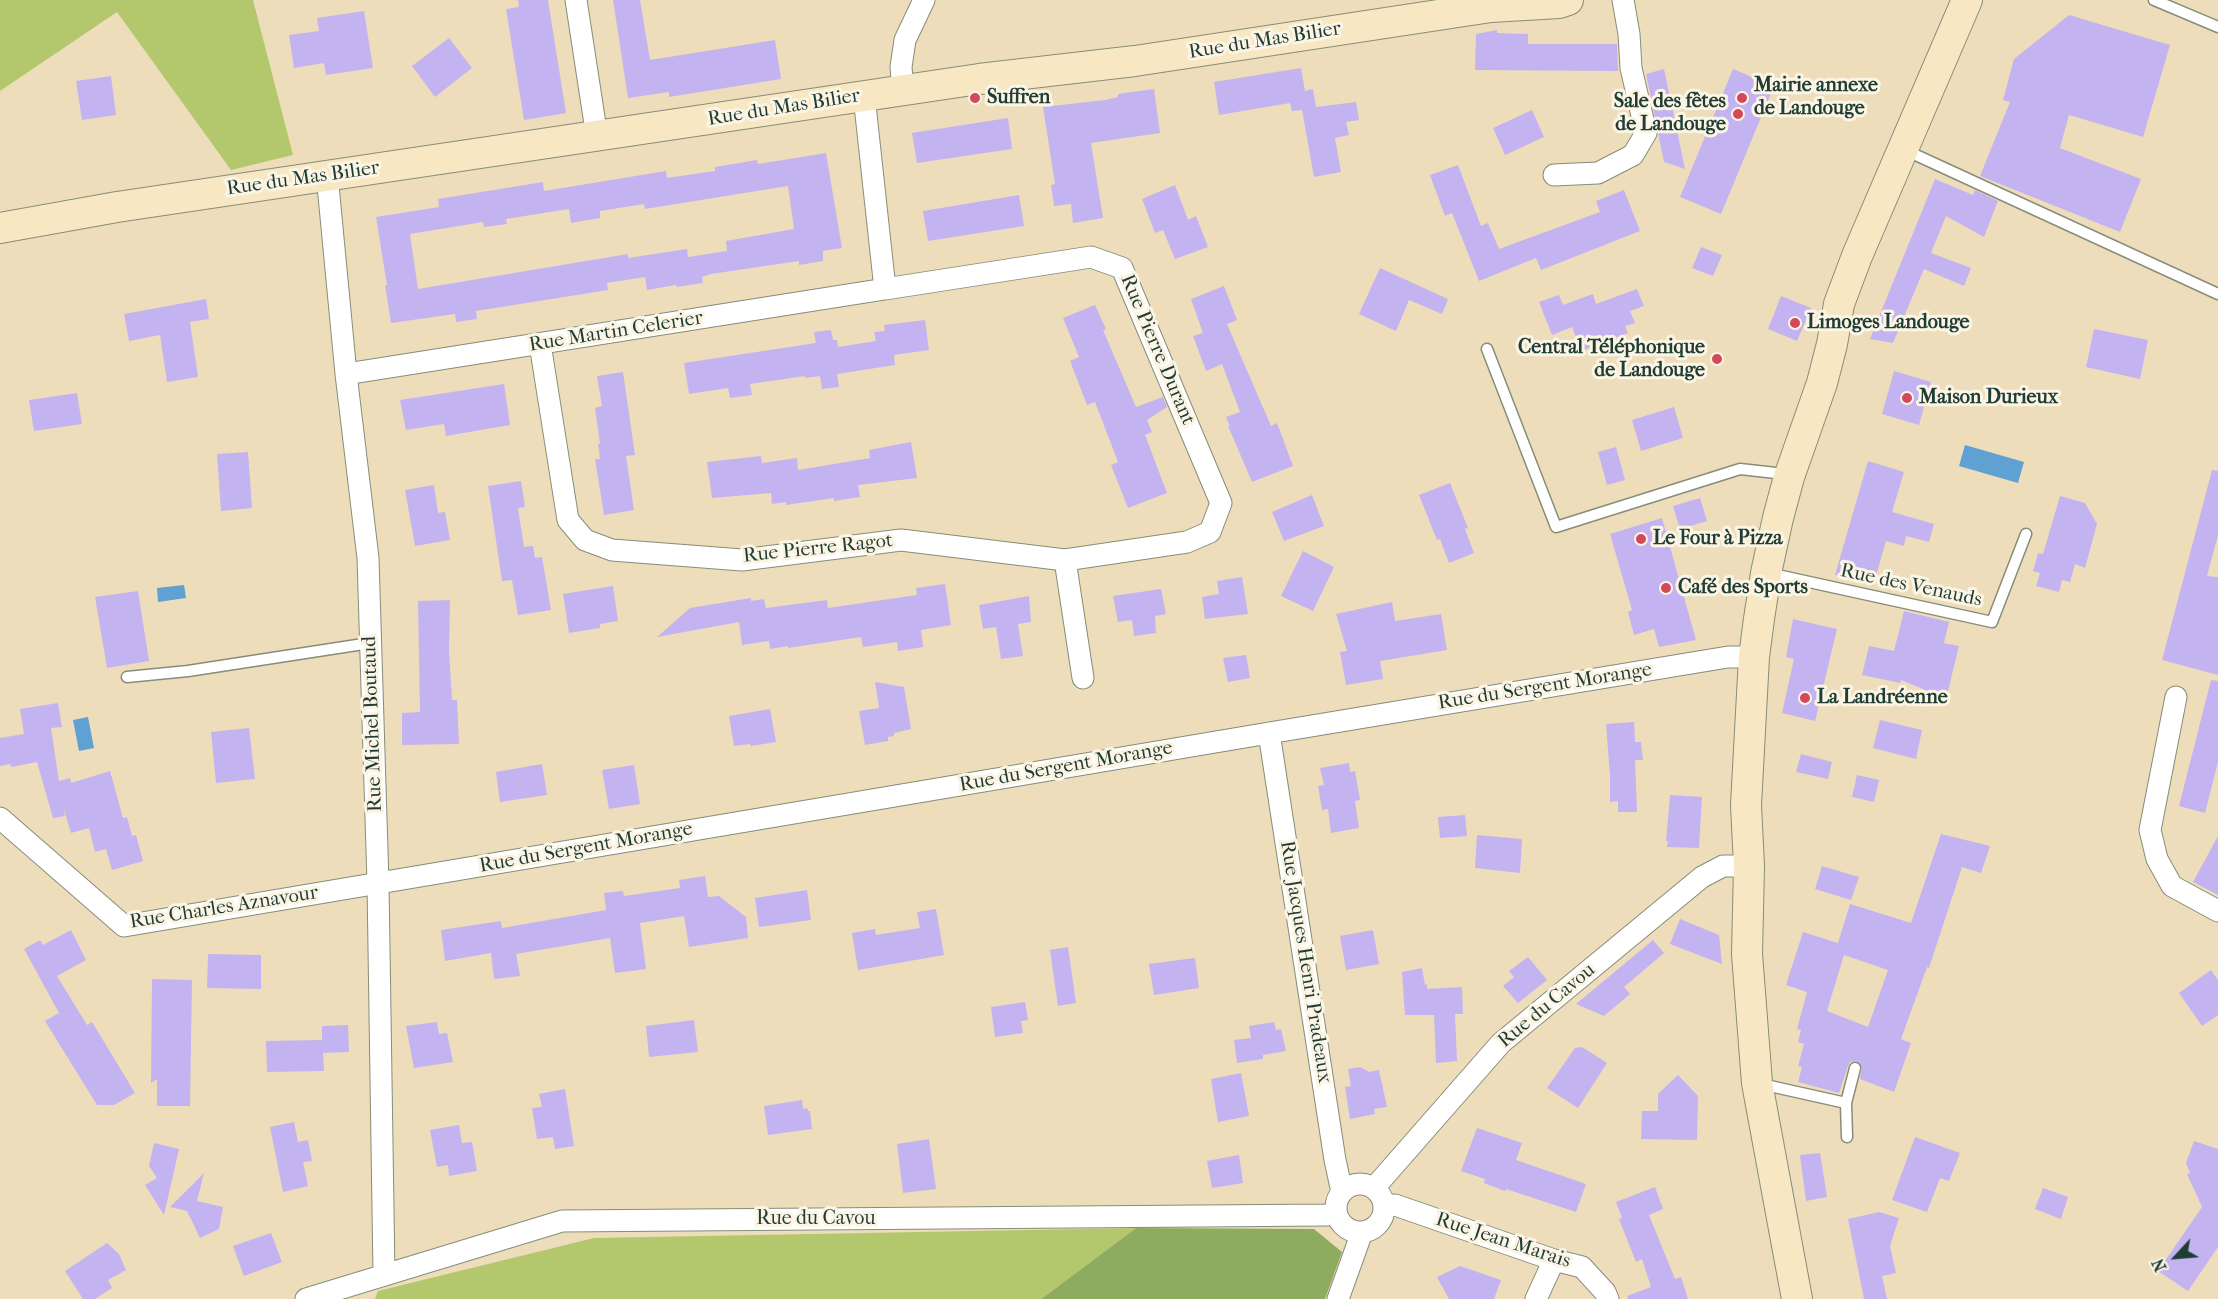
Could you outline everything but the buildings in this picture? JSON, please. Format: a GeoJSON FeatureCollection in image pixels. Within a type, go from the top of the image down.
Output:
{"type":"FeatureCollection","features":[{"type":"Feature","properties":{"kind":"street"},"geometry":{"type":"LineString","coordinates":[[576,0],[597,137]]}},
{"type":"Feature","properties":{"kind":"street"},"geometry":{"type":"LineString","coordinates":[[903,91],[901,67],[906,40],[924,0]]}},
{"type":"Feature","properties":{"kind":"street","name":"Rue du Mas Bilier"},"geometry":{"type":"LineString","coordinates":[[0,228],[117,207],[327,175],[979,79],[1135,61],[1491,7],[1559,3],[1568,0]]}},
{"type":"Feature","properties":{"kind":"street"},"geometry":{"type":"LineString","coordinates":[[1554,175],[1598,173],[1633,155],[1646,133],[1631,68],[1629,34],[1623,0]]}},
{"type":"Feature","properties":{"kind":"street"},"geometry":{"type":"LineString","coordinates":[[1797,1299],[1757,1083],[1747,954],[1749,866],[1746,805],[1754,657],[1766,573],[1789,477],[1822,383],[1839,304],[1967,0]]}},
{"type":"Feature","properties":{"kind":"street"},"geometry":{"type":"LineString","coordinates":[[864,96],[885,289]]}},
{"type":"Feature","properties":{"kind":"street","name":"Rue Michel Boutaud"},"geometry":{"type":"LineString","coordinates":[[327,175],[346,374],[368,558],[378,883],[384,1274]]}},
{"type":"Feature","properties":{"kind":"street","name":"Rue Pierre Durant"},"geometry":{"type":"LineString","coordinates":[[885,289],[1091,257],[1122,268],[1221,503],[1210,531],[1187,542],[1065,560]]}},
{"type":"Feature","properties":{"kind":"street","name":"Rue Martin Celerier"},"geometry":{"type":"LineString","coordinates":[[346,374],[885,289]]}},
{"type":"Feature","properties":{"kind":"street","name":"Rue Pierre Ragot"},"geometry":{"type":"LineString","coordinates":[[540,344],[568,520],[585,540],[612,550],[742,560],[901,540],[1065,560]]}},
{"type":"Feature","properties":{"kind":"street"},"geometry":{"type":"LineString","coordinates":[[1065,560],[1083,678]]}},
{"type":"Feature","properties":{"kind":"street","name":"Rue du Sergent Morange"},"geometry":{"type":"LineString","coordinates":[[378,883],[1716,659],[1754,657]]}},
{"type":"Feature","properties":{"kind":"street"},"geometry":{"type":"LineString","coordinates":[[2176,698],[2150,830],[2157,859],[2172,886],[2218,911]]}},
{"type":"Feature","properties":{"kind":"street","name":"Rue Jacques Henri Pradeaux"},"geometry":{"type":"LineString","coordinates":[[1269,733],[1335,1160],[1342,1191]]}},
{"type":"Feature","properties":{"kind":"street","name":"Rue Charles Aznavour"},"geometry":{"type":"LineString","coordinates":[[0,818],[124,926],[378,883]]}},
{"type":"Feature","properties":{"kind":"street","name":"Rue du Cavou"},"geometry":{"type":"LineString","coordinates":[[1379,1197],[1501,1043],[1702,877],[1723,866],[1749,866]]}},
{"type":"Feature","properties":{"kind":"street"},"geometry":{"type":"LineString","coordinates":[[1354,1184],[1368,1185],[1379,1197],[1381,1220],[1376,1226],[1362,1232],[1349,1229],[1336,1212],[1338,1198],[1342,1191],[1354,1184]]}},
{"type":"Feature","properties":{"kind":"street","name":"Rue Jean Marais"},"geometry":{"type":"LineString","coordinates":[[1379,1197],[1395,1205],[1554,1260],[1582,1267],[1605,1292],[1608,1299]]}},
{"type":"Feature","properties":{"kind":"street","name":"Rue du Cavou"},"geometry":{"type":"LineString","coordinates":[[306,1299],[354,1291],[384,1274],[562,1221],[1303,1216],[1327,1215],[1336,1212]]}},
{"type":"Feature","properties":{"kind":"street"},"geometry":{"type":"LineString","coordinates":[[1338,1299],[1362,1232]]}},
{"type":"Feature","properties":{"kind":"street"},"geometry":{"type":"LineString","coordinates":[[1536,1299],[1554,1260]]}},
{"type":"Feature","properties":{"kind":"lane"},"geometry":{"type":"LineString","coordinates":[[2154,0],[2218,27]]}},
{"type":"Feature","properties":{"kind":"lane"},"geometry":{"type":"LineString","coordinates":[[1903,149],[2218,294]]}},
{"type":"Feature","properties":{"kind":"lane"},"geometry":{"type":"LineString","coordinates":[[1487,349],[1556,527],[1740,469],[1776,473],[1789,477]]}},
{"type":"Feature","properties":{"kind":"lane","name":"Rue des Venauds"},"geometry":{"type":"LineString","coordinates":[[1766,573],[1992,622],[2026,534]]}},
{"type":"Feature","properties":{"kind":"lane"},"geometry":{"type":"LineString","coordinates":[[127,677],[188,671],[370,643]]}},
{"type":"Feature","properties":{"kind":"lane"},"geometry":{"type":"LineString","coordinates":[[1847,1137],[1846,1103],[1855,1068]]}},
{"type":"Feature","properties":{"kind":"lane"},"geometry":{"type":"LineString","coordinates":[[1757,1083],[1846,1103]]}},
{"type":"Feature","properties":{"kind":"green space"},"geometry":{"type":"Polygon","coordinates":[[[0,0],[253,0],[293,155],[231,170],[117,12],[0,91],[0,0]]]}},
{"type":"Feature","properties":{"kind":"green space"},"geometry":{"type":"Polygon","coordinates":[[[1136,1228],[1041,1299],[375,1299],[378,1291],[594,1238],[1136,1228]]]}},
{"type":"Feature","properties":{"kind":"green space"},"geometry":{"type":"Polygon","coordinates":[[[1136,1228],[1314,1229],[1342,1252],[1325,1299],[1041,1299],[1136,1228]]]}},
{"type":"Feature","properties":{"kind":"water"},"geometry":{"type":"Polygon","coordinates":[[[1965,445],[2024,462],[2018,483],[1959,466],[1965,445]]]}},
{"type":"Feature","properties":{"kind":"water"},"geometry":{"type":"Polygon","coordinates":[[[184,585],[186,598],[158,602],[157,588],[184,585]]]}},
{"type":"Feature","properties":{"kind":"water"},"geometry":{"type":"Polygon","coordinates":[[[88,717],[94,748],[79,751],[73,720],[88,717]]]}},
{"type":"Feature","properties":{"kind":"place","name":"Suffren"},"geometry":{"type":"Point","coordinates":[975,98]}},
{"type":"Feature","properties":{"kind":"place","name":"Mairie annexe de Landouge"},"geometry":{"type":"Point","coordinates":[1742,98]}},
{"type":"Feature","properties":{"kind":"place","name":"Sale des fêtes de Landouge"},"geometry":{"type":"Point","coordinates":[1738,114]}},
{"type":"Feature","properties":{"kind":"place","name":"Limoges Landouge"},"geometry":{"type":"Point","coordinates":[1795,323]}},
{"type":"Feature","properties":{"kind":"place","name":"Central Téléphonique de Landouge"},"geometry":{"type":"Point","coordinates":[1717,359]}},
{"type":"Feature","properties":{"kind":"place","name":"Maison Durieux"},"geometry":{"type":"Point","coordinates":[1907,398]}},
{"type":"Feature","properties":{"kind":"place","name":"Le Four à Pizza"},"geometry":{"type":"Point","coordinates":[1641,539]}},
{"type":"Feature","properties":{"kind":"place","name":"Café des Sports"},"geometry":{"type":"Point","coordinates":[1666,588]}},
{"type":"Feature","properties":{"kind":"place","name":"La Landréenne"},"geometry":{"type":"Point","coordinates":[1805,698]}}]}
